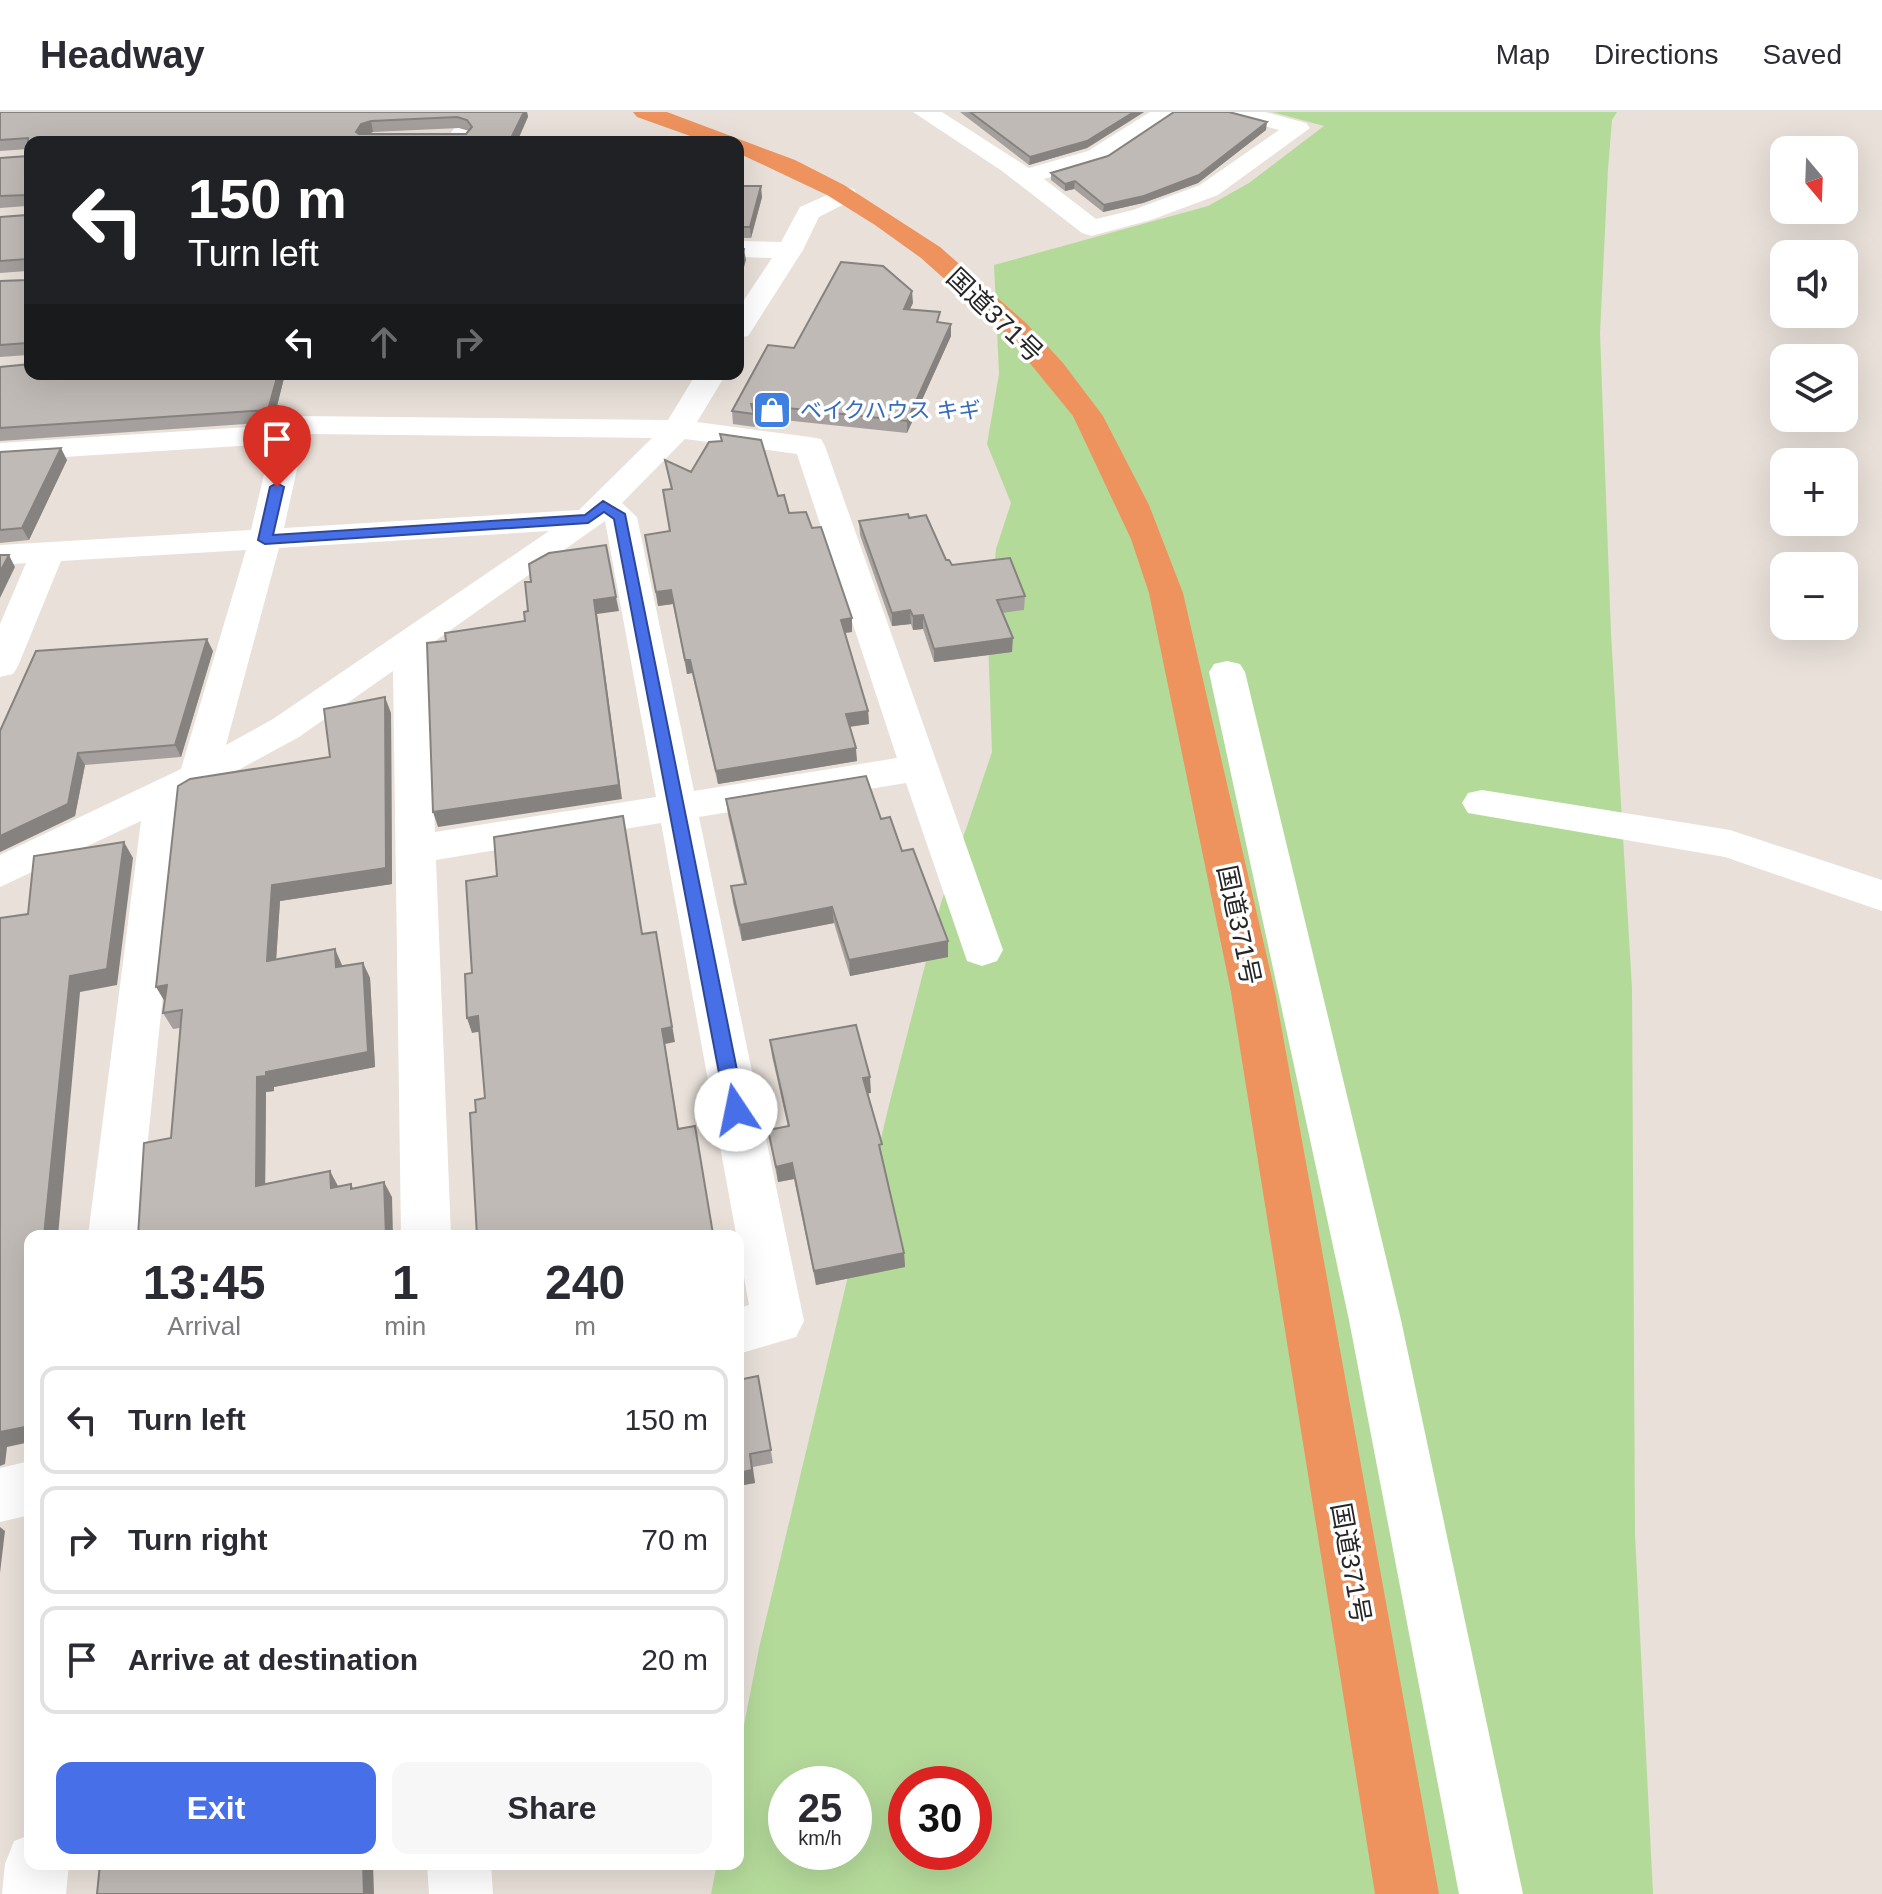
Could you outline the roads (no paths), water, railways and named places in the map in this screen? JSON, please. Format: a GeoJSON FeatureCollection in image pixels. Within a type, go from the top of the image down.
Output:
{"type":"FeatureCollection","features":[{"type":"Feature","properties":{"kind":"highway"},"geometry":{"type":"LineString","coordinates":[[645,112],[713,136]]}},
{"type":"Feature","properties":{"kind":"highway","name":"国道371号"},"geometry":{"type":"LineString","coordinates":[[744,148],[845,194],[928,251],[1013,325],[1086,411],[1132,499],[1153,550],[1166,593],[1253,992],[1407,1894]]}},
{"type":"Feature","properties":{"kind":"street"},"geometry":{"type":"LineString","coordinates":[[461,136],[478,112]]}},
{"type":"Feature","properties":{"kind":"street"},"geometry":{"type":"LineString","coordinates":[[925,112],[964,134],[1091,228],[1142,215],[1209,190],[1298,128],[1239,112]]}},
{"type":"Feature","properties":{"kind":"street"},"geometry":{"type":"LineString","coordinates":[[1025,177],[1097,156],[1152,114]]}},
{"type":"Feature","properties":{"kind":"street"},"geometry":{"type":"LineString","coordinates":[[744,321],[790,250],[809,212],[845,194]]}},
{"type":"Feature","properties":{"kind":"street"},"geometry":{"type":"LineString","coordinates":[[744,249],[790,250]]}},
{"type":"Feature","properties":{"kind":"street"},"geometry":{"type":"LineString","coordinates":[[0,872],[181,785],[286,728],[596,512],[678,429],[707,380]]}},
{"type":"Feature","properties":{"kind":"street"},"geometry":{"type":"LineString","coordinates":[[0,452],[289,434],[301,425],[678,429],[810,446],[917,768],[982,950]]}},
{"type":"Feature","properties":{"kind":"street"},"geometry":{"type":"LineString","coordinates":[[114,1230],[181,785],[265,540],[289,434]]}},
{"type":"Feature","properties":{"kind":"street"},"geometry":{"type":"LineString","coordinates":[[0,555],[265,540],[596,512],[621,517],[675,807],[778,1321],[744,1330]]}},
{"type":"Feature","properties":{"kind":"street"},"geometry":{"type":"LineString","coordinates":[[0,666],[48,551]]}},
{"type":"Feature","properties":{"kind":"street"},"geometry":{"type":"LineString","coordinates":[[410,641],[426,1230]]}},
{"type":"Feature","properties":{"kind":"street"},"geometry":{"type":"LineString","coordinates":[[1227,672],[1375,1320],[1491,1894]]}},
{"type":"Feature","properties":{"kind":"street"},"geometry":{"type":"LineString","coordinates":[[417,849],[917,768]]}},
{"type":"Feature","properties":{"kind":"street"},"geometry":{"type":"LineString","coordinates":[[1482,803],[1730,844],[1882,896]]}},
{"type":"Feature","properties":{"kind":"street"},"geometry":{"type":"LineString","coordinates":[[0,1495],[24,1489]]}},
{"type":"Feature","properties":{"kind":"street"},"geometry":{"type":"LineString","coordinates":[[34,1894],[36,1870]]}},
{"type":"Feature","properties":{"kind":"street"},"geometry":{"type":"LineString","coordinates":[[459,1870],[461,1894]]}},
{"type":"Feature","properties":{"kind":"place","name":"ベイクハウス キギ"},"geometry":{"type":"Point","coordinates":[772,410]}}]}
